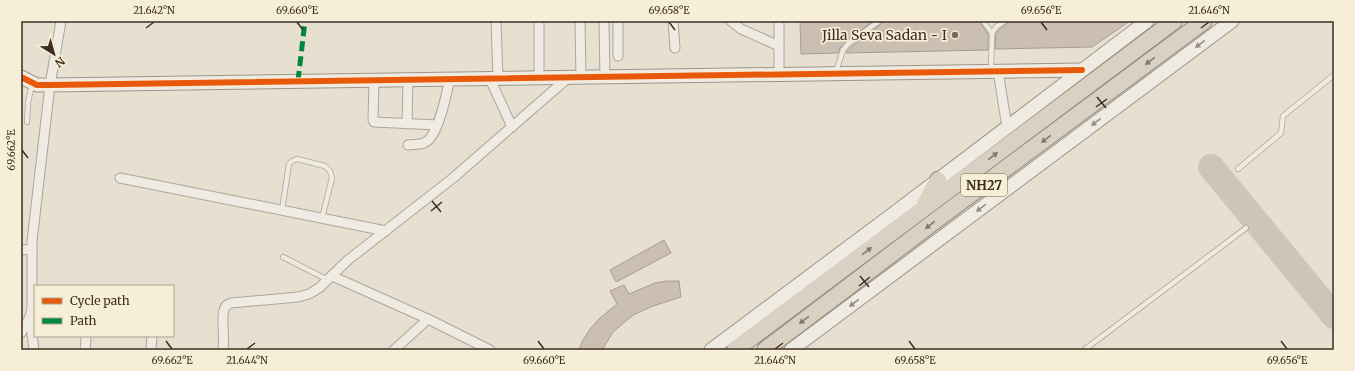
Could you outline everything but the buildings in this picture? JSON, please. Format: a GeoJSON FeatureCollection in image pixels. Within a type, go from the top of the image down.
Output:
{"type":"FeatureCollection","features":[{"type":"Feature","properties":{"kind":"highway","name":"NH27"},"geometry":{"type":"LineString","coordinates":[[735,350],[1174,21]]}},
{"type":"Feature","properties":{"kind":"highway","name":"NH27"},"geometry":{"type":"LineString","coordinates":[[765,350],[949,210],[1204,21]]}},
{"type":"Feature","properties":{"kind":"highway"},"geometry":{"type":"LineString","coordinates":[[921,210],[938,180]]}},
{"type":"Feature","properties":{"kind":"street"},"geometry":{"type":"LineString","coordinates":[[21,333],[30,317],[32,307],[32,249],[50,85],[60,21]]}},
{"type":"Feature","properties":{"kind":"street"},"geometry":{"type":"LineString","coordinates":[[496,21],[494,78],[512,127]]}},
{"type":"Feature","properties":{"kind":"street"},"geometry":{"type":"LineString","coordinates":[[539,21],[539,78]]}},
{"type":"Feature","properties":{"kind":"street"},"geometry":{"type":"LineString","coordinates":[[223,350],[225,342],[223,313],[227,305],[231,303],[298,297],[309,294],[319,288],[348,260],[453,178],[512,127],[575,77],[580,21]]}},
{"type":"Feature","properties":{"kind":"street"},"geometry":{"type":"LineString","coordinates":[[604,21],[605,77]]}},
{"type":"Feature","properties":{"kind":"street"},"geometry":{"type":"LineString","coordinates":[[618,21],[618,56]]}},
{"type":"Feature","properties":{"kind":"street"},"geometry":{"type":"LineString","coordinates":[[673,21],[675,48]]}},
{"type":"Feature","properties":{"kind":"street"},"geometry":{"type":"LineString","coordinates":[[731,21],[741,29],[779,46]]}},
{"type":"Feature","properties":{"kind":"street"},"geometry":{"type":"LineString","coordinates":[[779,21],[779,74]]}},
{"type":"Feature","properties":{"kind":"street"},"geometry":{"type":"LineString","coordinates":[[791,350],[1232,21]]}},
{"type":"Feature","properties":{"kind":"street"},"geometry":{"type":"LineString","coordinates":[[711,350],[938,180],[1082,70],[1142,22]]}},
{"type":"Feature","properties":{"kind":"street"},"geometry":{"type":"LineString","coordinates":[[24,79],[37,85],[50,85],[1082,70]]}},
{"type":"Feature","properties":{"kind":"street"},"geometry":{"type":"LineString","coordinates":[[995,71],[1007,127]]}},
{"type":"Feature","properties":{"kind":"street"},"geometry":{"type":"LineString","coordinates":[[408,145],[424,143],[432,136],[437,125],[450,79]]}},
{"type":"Feature","properties":{"kind":"street"},"geometry":{"type":"LineString","coordinates":[[374,80],[374,122],[437,125]]}},
{"type":"Feature","properties":{"kind":"street"},"geometry":{"type":"LineString","coordinates":[[407,124],[408,80]]}},
{"type":"Feature","properties":{"kind":"street"},"geometry":{"type":"LineString","coordinates":[[120,178],[386,231]]}},
{"type":"Feature","properties":{"kind":"street"},"geometry":{"type":"LineString","coordinates":[[21,250],[32,249]]}},
{"type":"Feature","properties":{"kind":"street"},"geometry":{"type":"LineString","coordinates":[[330,278],[428,319],[490,350]]}},
{"type":"Feature","properties":{"kind":"street"},"geometry":{"type":"LineString","coordinates":[[30,317],[33,330],[34,350]]}},
{"type":"Feature","properties":{"kind":"street"},"geometry":{"type":"LineString","coordinates":[[394,350],[428,319]]}},
{"type":"Feature","properties":{"kind":"street"},"geometry":{"type":"LineString","coordinates":[[85,337],[85,350]]}},
{"type":"Feature","properties":{"kind":"street"},"geometry":{"type":"LineString","coordinates":[[151,350],[152,337]]}},
{"type":"Feature","properties":{"kind":"lane"},"geometry":{"type":"LineString","coordinates":[[835,73],[843,50],[848,44],[879,21]]}},
{"type":"Feature","properties":{"kind":"lane"},"geometry":{"type":"LineString","coordinates":[[983,21],[992,33],[995,71]]}},
{"type":"Feature","properties":{"kind":"lane"},"geometry":{"type":"LineString","coordinates":[[992,33],[996,27],[1005,21]]}},
{"type":"Feature","properties":{"kind":"lane"},"geometry":{"type":"LineString","coordinates":[[1238,169],[1281,133],[1284,116],[1334,75]]}},
{"type":"Feature","properties":{"kind":"lane"},"geometry":{"type":"LineString","coordinates":[[24,79],[28,103],[27,122]]}},
{"type":"Feature","properties":{"kind":"lane"},"geometry":{"type":"LineString","coordinates":[[282,210],[289,164],[292,160],[297,159],[325,166],[330,171],[332,178],[322,218]]}},
{"type":"Feature","properties":{"kind":"lane"},"geometry":{"type":"LineString","coordinates":[[1084,350],[1246,228]]}},
{"type":"Feature","properties":{"kind":"lane"},"geometry":{"type":"LineString","coordinates":[[283,257],[330,278]]}},
{"type":"Feature","properties":{"kind":"taxiway"},"geometry":{"type":"LineString","coordinates":[[1211,167],[1334,316]]}},
{"type":"Feature","properties":{"kind":"marked path"},"geometry":{"type":"LineString","coordinates":[[298,81],[305,21]]}},
{"type":"Feature","properties":{"kind":"cycle path"},"geometry":{"type":"LineString","coordinates":[[21,77],[37,85],[50,85],[1082,70]]}},
{"type":"Feature","properties":{"kind":"place","name":"Jilla Seva Sadan - I"},"geometry":{"type":"Point","coordinates":[955,35]}}]}
